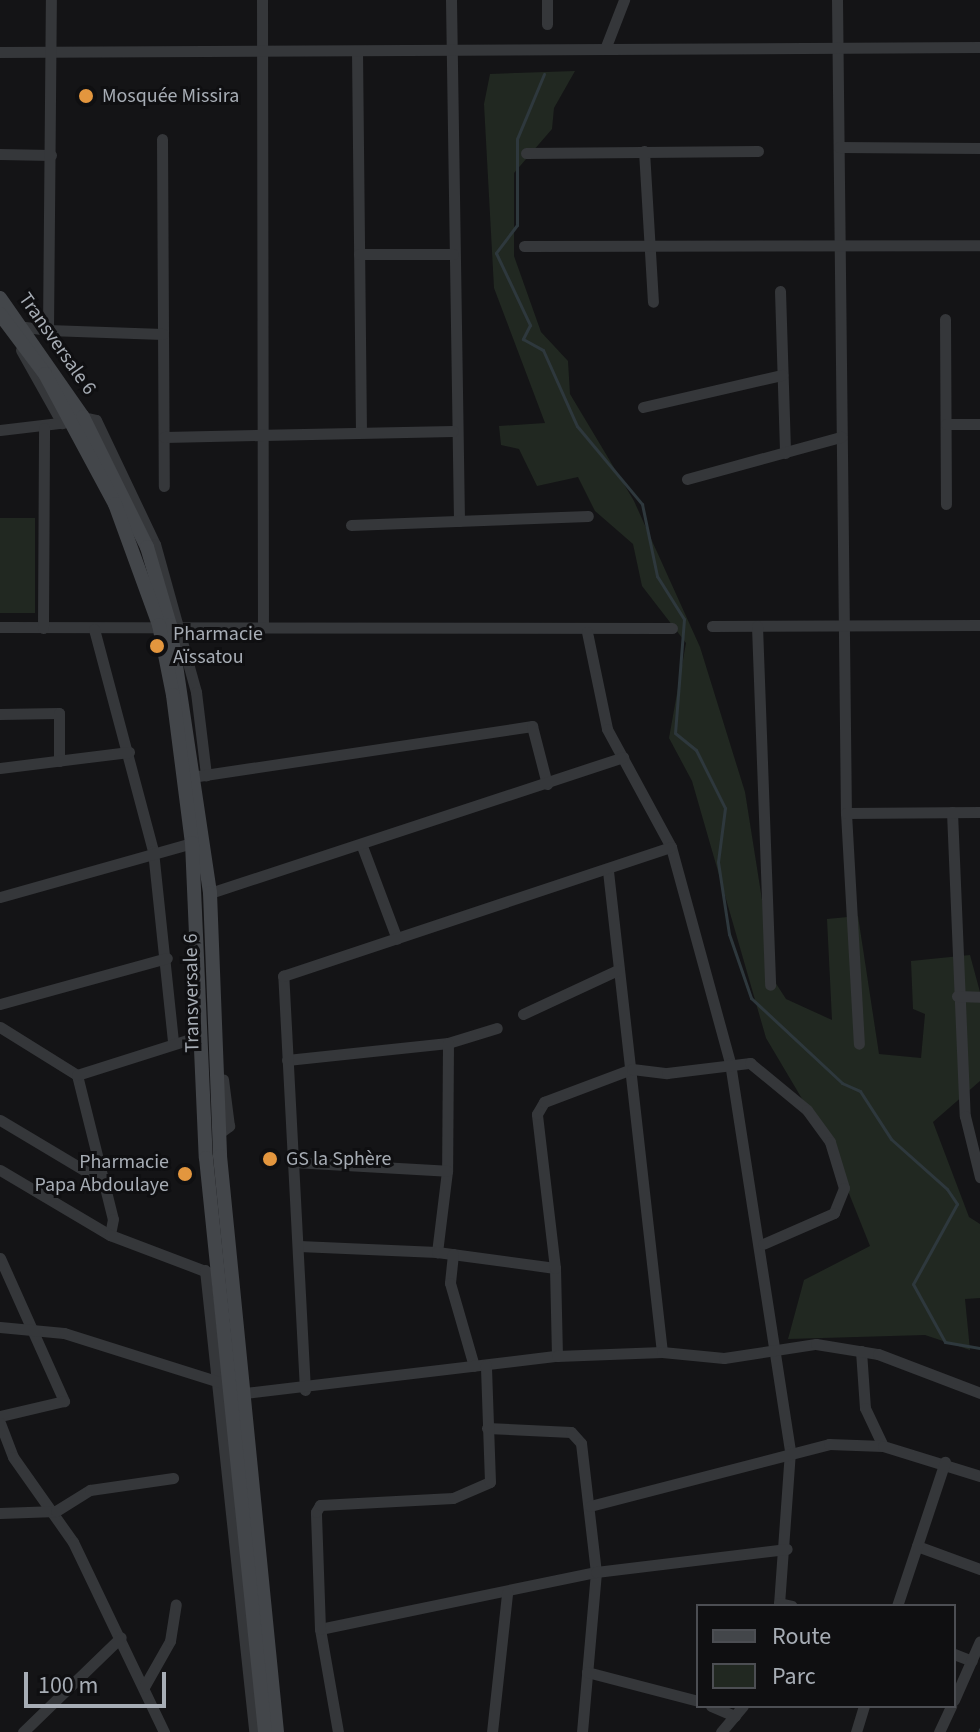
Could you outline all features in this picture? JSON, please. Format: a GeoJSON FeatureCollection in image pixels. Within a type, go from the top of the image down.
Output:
{"type":"FeatureCollection","features":[{"type":"Feature","properties":{"kind":"main road","name":"Transversale 6"},"geometry":{"type":"LineString","coordinates":[[0,298],[25,327],[170,625],[192,843],[212,1274],[232,1387],[277,1732]]}},
{"type":"Feature","properties":{"kind":"main road","name":"Transversale 6"},"geometry":{"type":"LineString","coordinates":[[0,314],[139,515],[170,625],[202,775],[214,892],[218,1134],[242,1585],[257,1714],[265,1732]]}},
{"type":"Feature","properties":{"kind":"street"},"geometry":{"type":"LineString","coordinates":[[48,330],[51,0]]}},
{"type":"Feature","properties":{"kind":"street"},"geometry":{"type":"LineString","coordinates":[[262,0],[263,626]]}},
{"type":"Feature","properties":{"kind":"street"},"geometry":{"type":"LineString","coordinates":[[451,0],[453,431],[459,521]]}},
{"type":"Feature","properties":{"kind":"street"},"geometry":{"type":"LineString","coordinates":[[547,0],[547,24]]}},
{"type":"Feature","properties":{"kind":"street"},"geometry":{"type":"LineString","coordinates":[[605,49],[624,0]]}},
{"type":"Feature","properties":{"kind":"street"},"geometry":{"type":"LineString","coordinates":[[837,0],[842,625],[846,813],[859,1044]]}},
{"type":"Feature","properties":{"kind":"street"},"geometry":{"type":"LineString","coordinates":[[0,52],[980,47]]}},
{"type":"Feature","properties":{"kind":"street"},"geometry":{"type":"LineString","coordinates":[[357,51],[361,432]]}},
{"type":"Feature","properties":{"kind":"street"},"geometry":{"type":"LineString","coordinates":[[162,139],[164,486]]}},
{"type":"Feature","properties":{"kind":"street"},"geometry":{"type":"LineString","coordinates":[[839,147],[980,148]]}},
{"type":"Feature","properties":{"kind":"street"},"geometry":{"type":"LineString","coordinates":[[644,151],[653,302]]}},
{"type":"Feature","properties":{"kind":"street"},"geometry":{"type":"LineString","coordinates":[[526,153],[758,151]]}},
{"type":"Feature","properties":{"kind":"street"},"geometry":{"type":"LineString","coordinates":[[0,154],[51,155]]}},
{"type":"Feature","properties":{"kind":"street"},"geometry":{"type":"LineString","coordinates":[[524,246],[980,245]]}},
{"type":"Feature","properties":{"kind":"street"},"geometry":{"type":"LineString","coordinates":[[359,254],[453,254]]}},
{"type":"Feature","properties":{"kind":"street"},"geometry":{"type":"LineString","coordinates":[[780,291],[785,453]]}},
{"type":"Feature","properties":{"kind":"street"},"geometry":{"type":"LineString","coordinates":[[945,319],[946,504]]}},
{"type":"Feature","properties":{"kind":"street"},"geometry":{"type":"LineString","coordinates":[[0,325],[72,420],[44,428],[0,430]]}},
{"type":"Feature","properties":{"kind":"street"},"geometry":{"type":"LineString","coordinates":[[25,327],[163,334]]}},
{"type":"Feature","properties":{"kind":"street"},"geometry":{"type":"LineString","coordinates":[[643,407],[782,375]]}},
{"type":"Feature","properties":{"kind":"street"},"geometry":{"type":"LineString","coordinates":[[946,424],[980,424]]}},
{"type":"Feature","properties":{"kind":"street"},"geometry":{"type":"LineString","coordinates":[[43,628],[44,428]]}},
{"type":"Feature","properties":{"kind":"street"},"geometry":{"type":"LineString","coordinates":[[164,437],[453,431]]}},
{"type":"Feature","properties":{"kind":"street"},"geometry":{"type":"LineString","coordinates":[[687,479],[841,437]]}},
{"type":"Feature","properties":{"kind":"street"},"geometry":{"type":"LineString","coordinates":[[351,525],[588,516]]}},
{"type":"Feature","properties":{"kind":"street"},"geometry":{"type":"LineString","coordinates":[[0,627],[94,629],[170,625],[587,632],[672,628]]}},
{"type":"Feature","properties":{"kind":"street"},"geometry":{"type":"LineString","coordinates":[[712,626],[980,625]]}},
{"type":"Feature","properties":{"kind":"street"},"geometry":{"type":"LineString","coordinates":[[757,626],[770,985]]}},
{"type":"Feature","properties":{"kind":"street"},"geometry":{"type":"LineString","coordinates":[[94,629],[153,851],[167,958],[173,1041]]}},
{"type":"Feature","properties":{"kind":"street"},"geometry":{"type":"LineString","coordinates":[[587,632],[607,729],[671,847],[730,1063],[744,1175],[763,1244],[790,1451],[783,1604]]}},
{"type":"Feature","properties":{"kind":"street"},"geometry":{"type":"LineString","coordinates":[[0,714],[59,713],[59,761]]}},
{"type":"Feature","properties":{"kind":"street"},"geometry":{"type":"LineString","coordinates":[[202,775],[532,726],[547,784]]}},
{"type":"Feature","properties":{"kind":"street"},"geometry":{"type":"LineString","coordinates":[[0,768],[129,752]]}},
{"type":"Feature","properties":{"kind":"street"},"geometry":{"type":"LineString","coordinates":[[214,892],[362,846],[623,757]]}},
{"type":"Feature","properties":{"kind":"street"},"geometry":{"type":"LineString","coordinates":[[952,812],[957,996],[965,1116],[980,1177]]}},
{"type":"Feature","properties":{"kind":"street"},"geometry":{"type":"LineString","coordinates":[[846,813],[980,812]]}},
{"type":"Feature","properties":{"kind":"street"},"geometry":{"type":"LineString","coordinates":[[0,897],[153,851],[192,843]]}},
{"type":"Feature","properties":{"kind":"street"},"geometry":{"type":"LineString","coordinates":[[362,846],[397,939]]}},
{"type":"Feature","properties":{"kind":"street"},"geometry":{"type":"LineString","coordinates":[[305,1390],[283,976],[608,871],[671,847]]}},
{"type":"Feature","properties":{"kind":"street"},"geometry":{"type":"LineString","coordinates":[[608,871],[662,1352]]}},
{"type":"Feature","properties":{"kind":"street"},"geometry":{"type":"LineString","coordinates":[[0,1004],[167,958]]}},
{"type":"Feature","properties":{"kind":"street"},"geometry":{"type":"LineString","coordinates":[[523,1014],[618,970]]}},
{"type":"Feature","properties":{"kind":"street"},"geometry":{"type":"LineString","coordinates":[[957,996],[980,997]]}},
{"type":"Feature","properties":{"kind":"street"},"geometry":{"type":"LineString","coordinates":[[0,1027],[77,1075],[104,1182],[110,1235]]}},
{"type":"Feature","properties":{"kind":"street"},"geometry":{"type":"LineString","coordinates":[[287,1060],[448,1043],[497,1028]]}},
{"type":"Feature","properties":{"kind":"street"},"geometry":{"type":"LineString","coordinates":[[77,1075],[173,1041],[200,1036]]}},
{"type":"Feature","properties":{"kind":"street"},"geometry":{"type":"LineString","coordinates":[[437,1252],[447,1171],[448,1043]]}},
{"type":"Feature","properties":{"kind":"street"},"geometry":{"type":"LineString","coordinates":[[557,1356],[555,1268],[537,1114],[544,1102],[632,1069],[667,1073],[750,1063],[807,1110],[830,1142],[844,1188],[834,1213],[763,1244]]}},
{"type":"Feature","properties":{"kind":"street"},"geometry":{"type":"LineString","coordinates":[[0,1120],[104,1182]]}},
{"type":"Feature","properties":{"kind":"street"},"geometry":{"type":"LineString","coordinates":[[293,1162],[447,1171]]}},
{"type":"Feature","properties":{"kind":"street"},"geometry":{"type":"LineString","coordinates":[[0,1170],[110,1235],[212,1274]]}},
{"type":"Feature","properties":{"kind":"street"},"geometry":{"type":"LineString","coordinates":[[299,1246],[437,1252],[555,1268]]}},
{"type":"Feature","properties":{"kind":"street"},"geometry":{"type":"LineString","coordinates":[[338,1732],[320,1629],[320,1505],[453,1498],[490,1482],[480,1366],[450,1283],[453,1254]]}},
{"type":"Feature","properties":{"kind":"street"},"geometry":{"type":"LineString","coordinates":[[0,1258],[35,1328],[64,1401],[0,1416]]}},
{"type":"Feature","properties":{"kind":"street"},"geometry":{"type":"LineString","coordinates":[[0,1327],[35,1328],[232,1387],[305,1390],[557,1356],[662,1352],[724,1358],[816,1344],[861,1351],[980,1393]]}},
{"type":"Feature","properties":{"kind":"street"},"geometry":{"type":"LineString","coordinates":[[861,1351],[865,1408],[883,1446]]}},
{"type":"Feature","properties":{"kind":"street"},"geometry":{"type":"LineString","coordinates":[[0,1423],[13,1457],[56,1511],[121,1637],[164,1732]]}},
{"type":"Feature","properties":{"kind":"street"},"geometry":{"type":"LineString","coordinates":[[487,1428],[571,1432],[581,1443],[596,1572],[582,1732]]}},
{"type":"Feature","properties":{"kind":"street"},"geometry":{"type":"LineString","coordinates":[[590,1506],[790,1451],[883,1446],[945,1462],[980,1476]]}},
{"type":"Feature","properties":{"kind":"street"},"geometry":{"type":"LineString","coordinates":[[898,1604],[945,1462]]}},
{"type":"Feature","properties":{"kind":"street"},"geometry":{"type":"LineString","coordinates":[[0,1513],[56,1511],[90,1490],[173,1478]]}},
{"type":"Feature","properties":{"kind":"street"},"geometry":{"type":"LineString","coordinates":[[917,1546],[980,1569]]}},
{"type":"Feature","properties":{"kind":"street"},"geometry":{"type":"LineString","coordinates":[[320,1629],[507,1593],[596,1572],[787,1549]]}},
{"type":"Feature","properties":{"kind":"street"},"geometry":{"type":"LineString","coordinates":[[492,1732],[507,1593]]}},
{"type":"Feature","properties":{"kind":"street"},"geometry":{"type":"LineString","coordinates":[[144,1687],[170,1641],[176,1604]]}},
{"type":"Feature","properties":{"kind":"street"},"geometry":{"type":"LineString","coordinates":[[23,1732],[121,1637]]}},
{"type":"Feature","properties":{"kind":"street"},"geometry":{"type":"LineString","coordinates":[[956,1696],[980,1641]]}},
{"type":"Feature","properties":{"kind":"street"},"geometry":{"type":"LineString","coordinates":[[956,1655],[972,1661]]}},
{"type":"Feature","properties":{"kind":"street"},"geometry":{"type":"LineString","coordinates":[[587,1672],[696,1700]]}},
{"type":"Feature","properties":{"kind":"street"},"geometry":{"type":"LineString","coordinates":[[856,1732],[863,1708]]}},
{"type":"Feature","properties":{"kind":"street"},"geometry":{"type":"LineString","coordinates":[[939,1732],[950,1708]]}},
{"type":"Feature","properties":{"kind":"street"},"geometry":{"type":"LineString","coordinates":[[722,1732],[739,1711]]}},
{"type":"Feature","properties":{"kind":"street"},"geometry":{"type":"LineString","coordinates":[[254,1732],[257,1714]]}},
{"type":"Feature","properties":{"kind":"green space"},"geometry":{"type":"Polygon","coordinates":[[[575,71],[554,108],[552,129],[514,173],[514,256],[541,332],[568,361],[570,394],[634,501],[700,647],[745,792],[775,982],[786,999],[832,1020],[827,919],[858,916],[879,1054],[921,1058],[925,1014],[913,1009],[911,961],[970,955],[980,992],[980,1081],[933,1122],[969,1217],[980,1224],[980,1298],[965,1299],[970,1350],[925,1335],[788,1339],[804,1280],[870,1246],[830,1146],[766,1038],[692,781],[669,738],[686,643],[642,586],[633,544],[595,511],[578,477],[537,486],[519,449],[501,445],[499,426],[545,423],[494,288],[484,104],[490,74],[575,71]]]}},
{"type":"Feature","properties":{"kind":"green space"},"geometry":{"type":"Polygon","coordinates":[[[0,518],[35,518],[35,613],[0,613],[0,518]]]}},
{"type":"Feature","properties":{"kind":"waterway"},"geometry":{"type":"LineString","coordinates":[[544,74],[517,139],[517,225],[496,253],[530,325],[523,339],[543,350],[577,426],[642,504],[657,576],[684,619],[675,733],[696,750],[725,808],[718,862],[729,934],[751,998],[842,1083],[860,1091],[891,1139],[947,1189],[957,1204],[913,1284],[945,1342],[980,1348]]}},
{"type":"Feature","properties":{"kind":"place","name":"Mosquée Missira"},"geometry":{"type":"Point","coordinates":[86,96]}},
{"type":"Feature","properties":{"kind":"place","name":"Pharmacie Aïssatou"},"geometry":{"type":"Point","coordinates":[157,646]}},
{"type":"Feature","properties":{"kind":"place","name":"GS la Sphère"},"geometry":{"type":"Point","coordinates":[270,1159]}},
{"type":"Feature","properties":{"kind":"place","name":"Pharmacie Papa Abdoulaye"},"geometry":{"type":"Point","coordinates":[185,1174]}}]}
